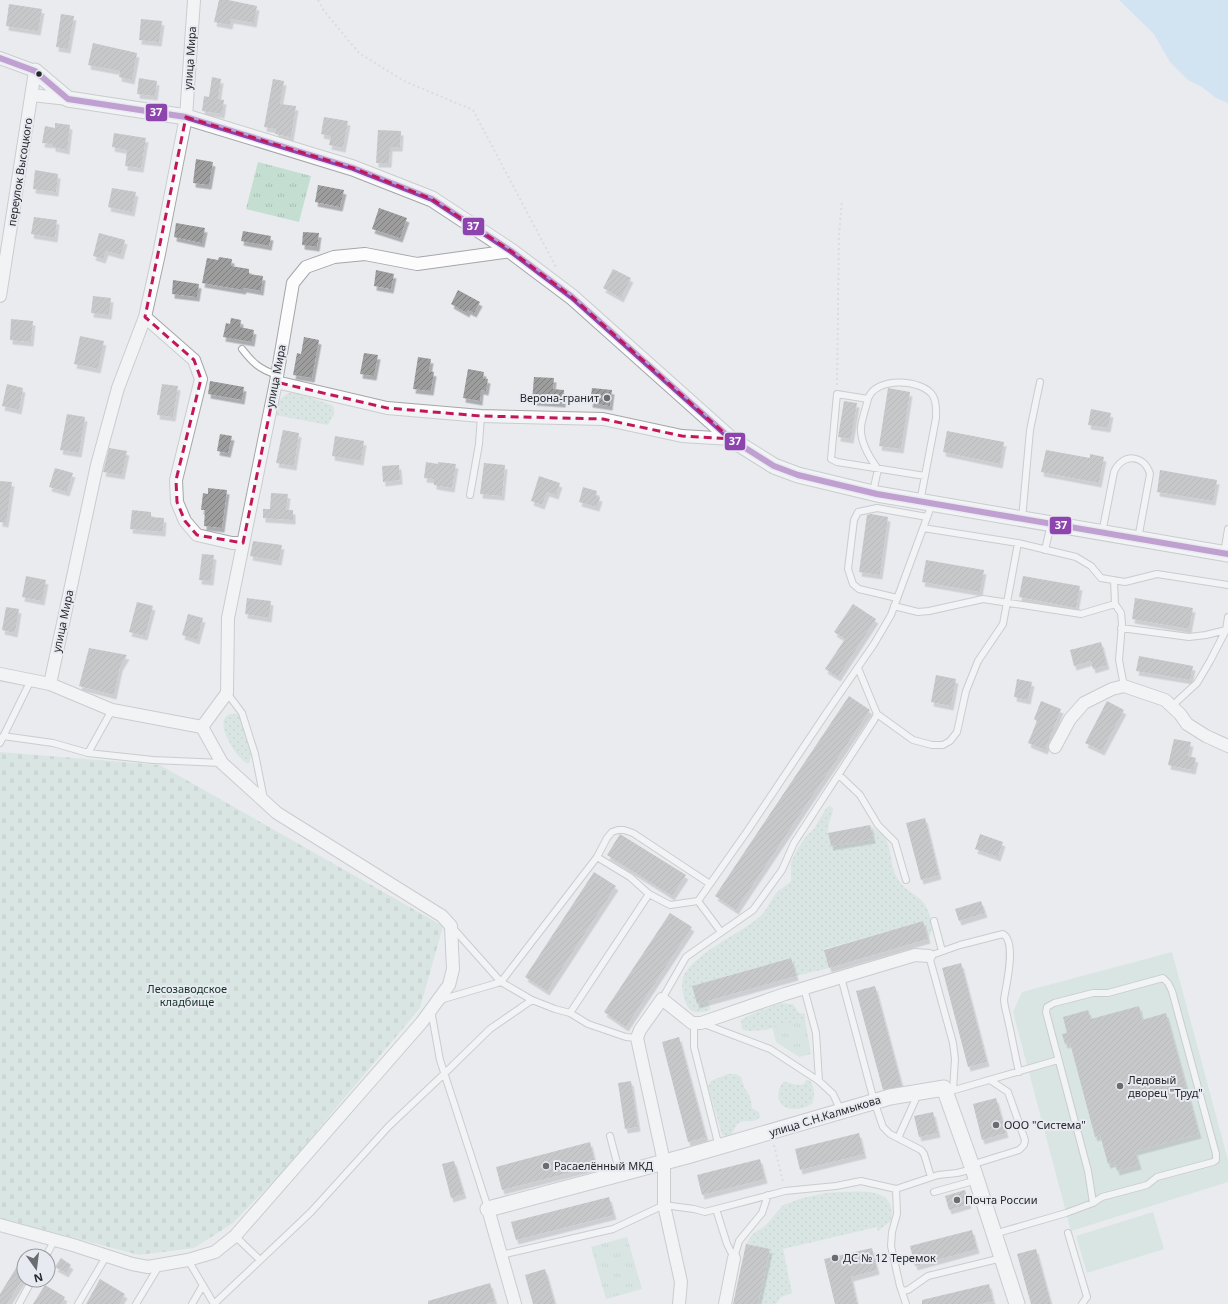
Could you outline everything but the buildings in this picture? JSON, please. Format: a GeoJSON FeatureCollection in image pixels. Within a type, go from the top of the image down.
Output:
{"type":"FeatureCollection","features":[{"type":"Feature","properties":{"kind":"street","name":"улица Мира"},"geometry":{"type":"LineString","coordinates":[[50,684],[96,465],[118,388],[145,317],[159,254],[186,117],[194,0]]}},
{"type":"Feature","properties":{"kind":"street"},"geometry":{"type":"LineString","coordinates":[[0,58],[36,71],[68,99]]}},
{"type":"Feature","properties":{"kind":"street","name":"переулок Высоцкого"},"geometry":{"type":"LineString","coordinates":[[0,296],[36,71]]}},
{"type":"Feature","properties":{"kind":"street"},"geometry":{"type":"LineString","coordinates":[[32,95],[186,117],[353,168],[432,199],[511,251],[572,297],[731,439],[774,466],[798,475],[873,493],[926,508],[1022,519],[1226,554]]}},
{"type":"Feature","properties":{"kind":"street","name":"улица Мира"},"geometry":{"type":"LineString","coordinates":[[227,693],[228,618],[276,379],[293,283],[306,267],[334,257],[365,254],[418,264],[511,251]]}},
{"type":"Feature","properties":{"kind":"street"},"geometry":{"type":"LineString","coordinates":[[145,317],[194,360],[201,379],[176,480],[177,502],[185,521],[197,535],[232,543],[243,543]]}},
{"type":"Feature","properties":{"kind":"street"},"geometry":{"type":"LineString","coordinates":[[276,379],[387,408],[481,416],[603,419],[682,436],[731,439]]}},
{"type":"Feature","properties":{"kind":"street"},"geometry":{"type":"LineString","coordinates":[[0,674],[50,684],[112,710],[202,727]]}},
{"type":"Feature","properties":{"kind":"street"},"geometry":{"type":"LineString","coordinates":[[1055,747],[1070,719],[1084,703],[1112,689],[1124,686],[1166,700],[1188,724],[1206,736],[1228,746]]}},
{"type":"Feature","properties":{"kind":"street"},"geometry":{"type":"LineString","coordinates":[[202,727],[227,693]]}},
{"type":"Feature","properties":{"kind":"street"},"geometry":{"type":"LineString","coordinates":[[0,1225],[107,1255],[132,1264],[148,1267],[188,1260],[215,1252],[235,1236],[371,1081],[422,1022],[449,985],[453,969],[451,926],[442,916],[277,813],[222,763],[202,727]]}},
{"type":"Feature","properties":{"kind":"street"},"geometry":{"type":"LineString","coordinates":[[679,1304],[681,1282],[664,1205],[664,1162],[637,1038],[640,1030],[662,999],[692,1023],[697,1023],[804,988],[915,955],[929,956]]}},
{"type":"Feature","properties":{"kind":"street","name":"улица С.Н.Калмыкова"},"geometry":{"type":"LineString","coordinates":[[488,1208],[719,1147],[874,1101],[944,1088],[950,1091]]}},
{"type":"Feature","properties":{"kind":"street"},"geometry":{"type":"LineString","coordinates":[[950,1091],[1017,1304]]}},
{"type":"Feature","properties":{"kind":"street"},"geometry":{"type":"LineString","coordinates":[[488,1208],[515,1304]]}},
{"type":"Feature","properties":{"kind":"street"},"geometry":{"type":"LineString","coordinates":[[725,1304],[734,1258]]}},
{"type":"Feature","properties":{"kind":"lane"},"geometry":{"type":"LineString","coordinates":[[242,349],[257,366],[276,379]]}},
{"type":"Feature","properties":{"kind":"lane"},"geometry":{"type":"LineString","coordinates":[[597,857],[630,877],[649,894],[670,904],[698,901],[858,668],[891,615],[923,528],[926,508],[925,476],[936,418],[936,406],[933,396],[924,388],[890,382],[876,388],[869,396],[861,428],[869,458],[878,468]]}},
{"type":"Feature","properties":{"kind":"lane"},"geometry":{"type":"LineString","coordinates":[[1022,519],[1030,430],[1040,382]]}},
{"type":"Feature","properties":{"kind":"lane"},"geometry":{"type":"LineString","coordinates":[[868,399],[837,394],[831,459],[837,462],[925,476]]}},
{"type":"Feature","properties":{"kind":"lane"},"geometry":{"type":"LineString","coordinates":[[470,495],[479,444],[481,416]]}},
{"type":"Feature","properties":{"kind":"lane"},"geometry":{"type":"LineString","coordinates":[[1102,532],[1115,469],[1123,460],[1136,460],[1144,462],[1148,467],[1150,474],[1138,538]]}},
{"type":"Feature","properties":{"kind":"lane"},"geometry":{"type":"LineString","coordinates":[[873,493],[878,468]]}},
{"type":"Feature","properties":{"kind":"lane"},"geometry":{"type":"LineString","coordinates":[[897,598],[859,589],[853,584],[848,569],[854,520],[858,512],[877,508],[926,508]]}},
{"type":"Feature","properties":{"kind":"lane"},"geometry":{"type":"LineString","coordinates":[[1045,550],[1051,524]]}},
{"type":"Feature","properties":{"kind":"lane"},"geometry":{"type":"LineString","coordinates":[[923,528],[1018,543],[1076,557],[1091,566],[1102,578],[1125,582],[1157,574],[1228,585]]}},
{"type":"Feature","properties":{"kind":"lane"},"geometry":{"type":"LineString","coordinates":[[1226,554],[1228,529]]}},
{"type":"Feature","properties":{"kind":"lane"},"geometry":{"type":"LineString","coordinates":[[858,668],[877,714],[913,740],[932,745],[943,745],[950,741],[957,732],[966,691],[978,661],[1003,624],[1018,543]]}},
{"type":"Feature","properties":{"kind":"lane"},"geometry":{"type":"LineString","coordinates":[[1114,580],[1115,604],[1121,613],[1122,628],[1119,660],[1124,686]]}},
{"type":"Feature","properties":{"kind":"lane"},"geometry":{"type":"LineString","coordinates":[[894,606],[918,612],[983,600],[1081,614],[1115,604]]}},
{"type":"Feature","properties":{"kind":"lane"},"geometry":{"type":"LineString","coordinates":[[1172,706],[1197,683],[1226,630],[1228,617]]}},
{"type":"Feature","properties":{"kind":"lane"},"geometry":{"type":"LineString","coordinates":[[1122,628],[1189,637],[1226,630]]}},
{"type":"Feature","properties":{"kind":"lane"},"geometry":{"type":"LineString","coordinates":[[0,743],[31,680]]}},
{"type":"Feature","properties":{"kind":"lane"},"geometry":{"type":"LineString","coordinates":[[227,693],[242,713],[255,754],[265,802]]}},
{"type":"Feature","properties":{"kind":"lane"},"geometry":{"type":"LineString","coordinates":[[88,753],[112,710]]}},
{"type":"Feature","properties":{"kind":"lane"},"geometry":{"type":"LineString","coordinates":[[662,999],[686,957],[752,910],[757,904],[782,870],[794,843],[877,714]]}},
{"type":"Feature","properties":{"kind":"lane"},"geometry":{"type":"LineString","coordinates":[[3,736],[53,743],[88,753],[153,760],[222,763]]}},
{"type":"Feature","properties":{"kind":"lane"},"geometry":{"type":"LineString","coordinates":[[839,775],[860,795],[878,825],[895,842],[906,880]]}},
{"type":"Feature","properties":{"kind":"lane"},"geometry":{"type":"LineString","coordinates":[[488,1208],[440,1060],[434,1006],[501,982],[597,857],[607,838],[612,832],[624,830],[633,833],[710,884]]}},
{"type":"Feature","properties":{"kind":"lane"},"geometry":{"type":"LineString","coordinates":[[570,1013],[649,894]]}},
{"type":"Feature","properties":{"kind":"lane"},"geometry":{"type":"LineString","coordinates":[[698,901],[721,932]]}},
{"type":"Feature","properties":{"kind":"lane"},"geometry":{"type":"LineString","coordinates":[[934,921],[942,951]]}},
{"type":"Feature","properties":{"kind":"lane"},"geometry":{"type":"LineString","coordinates":[[451,926],[501,982],[532,1000],[570,1013],[588,1024],[626,1037],[637,1038]]}},
{"type":"Feature","properties":{"kind":"lane"},"geometry":{"type":"LineString","coordinates":[[1019,1072],[1004,1001],[1010,952],[1006,935],[1003,934],[960,944],[929,956],[953,1042],[955,1059],[950,1091],[1019,1072],[1058,1060]]}},
{"type":"Feature","properties":{"kind":"lane"},"geometry":{"type":"LineString","coordinates":[[841,977],[874,1101],[883,1127],[890,1134],[921,1150],[924,1154],[932,1177]]}},
{"type":"Feature","properties":{"kind":"lane"},"geometry":{"type":"LineString","coordinates":[[994,1234],[1066,1214],[1093,1203],[1102,1197],[1147,1185],[1157,1177],[1216,1160],[1216,1154],[1172,991],[1162,978],[1108,993],[1093,993],[1047,1007],[1046,1012],[1058,1060],[1088,1171],[1093,1203]]}},
{"type":"Feature","properties":{"kind":"lane"},"geometry":{"type":"LineString","coordinates":[[804,988],[816,1033],[819,1081]]}},
{"type":"Feature","properties":{"kind":"lane"},"geometry":{"type":"LineString","coordinates":[[188,1260],[214,1304],[311,1212],[389,1126],[490,1028],[532,1000]]}},
{"type":"Feature","properties":{"kind":"lane"},"geometry":{"type":"LineString","coordinates":[[719,1147],[694,1047],[697,1023],[770,1049],[819,1081],[833,1094],[841,1111]]}},
{"type":"Feature","properties":{"kind":"lane"},"geometry":{"type":"LineString","coordinates":[[934,1192],[1019,1150],[1024,1144],[1025,1140],[1008,1092],[990,1080]]}},
{"type":"Feature","properties":{"kind":"lane"},"geometry":{"type":"LineString","coordinates":[[898,1138],[918,1092]]}},
{"type":"Feature","properties":{"kind":"lane"},"geometry":{"type":"LineString","coordinates":[[610,1136],[620,1174]]}},
{"type":"Feature","properties":{"kind":"lane"},"geometry":{"type":"LineString","coordinates":[[501,1255],[613,1229],[664,1205],[694,1208],[705,1212],[785,1190],[836,1186],[861,1181],[896,1189],[938,1175],[974,1171]]}},
{"type":"Feature","properties":{"kind":"lane"},"geometry":{"type":"LineString","coordinates":[[896,1189],[897,1214],[892,1232],[891,1246],[906,1304]]}},
{"type":"Feature","properties":{"kind":"lane"},"geometry":{"type":"LineString","coordinates":[[734,1258],[739,1240],[762,1213],[768,1195]]}},
{"type":"Feature","properties":{"kind":"lane"},"geometry":{"type":"LineString","coordinates":[[716,1209],[727,1244],[734,1258]]}},
{"type":"Feature","properties":{"kind":"lane"},"geometry":{"type":"LineString","coordinates":[[1068,1233],[1087,1297],[1082,1304]]}},
{"type":"Feature","properties":{"kind":"lane"},"geometry":{"type":"LineString","coordinates":[[235,1236],[260,1260]]}},
{"type":"Feature","properties":{"kind":"lane"},"geometry":{"type":"LineString","coordinates":[[50,1248],[55,1240]]}},
{"type":"Feature","properties":{"kind":"lane"},"geometry":{"type":"LineString","coordinates":[[78,1304],[107,1255]]}},
{"type":"Feature","properties":{"kind":"lane"},"geometry":{"type":"LineString","coordinates":[[902,1291],[908,1290],[928,1276],[1002,1258]]}},
{"type":"Feature","properties":{"kind":"lane"},"geometry":{"type":"LineString","coordinates":[[136,1304],[160,1265]]}},
{"type":"Feature","properties":{"kind":"lane"},"geometry":{"type":"LineString","coordinates":[[192,1304],[203,1285]]}},
{"type":"Feature","properties":{"kind":"lane"},"geometry":{"type":"LineString","coordinates":[[19,1304],[28,1288]]}},
{"type":"Feature","properties":{"kind":"path"},"geometry":{"type":"LineString","coordinates":[[318,0],[324,11],[359,53],[404,81],[473,110],[558,270]]}},
{"type":"Feature","properties":{"kind":"path"},"geometry":{"type":"LineString","coordinates":[[837,394],[839,234],[842,200]]}},
{"type":"Feature","properties":{"kind":"path"},"geometry":{"type":"LineString","coordinates":[[770,1132],[785,1190]]}},
{"type":"Feature","properties":{"kind":"highlighted area"},"geometry":{"type":"Polygon","coordinates":[[[186,117],[353,168],[432,199],[511,251],[572,297],[731,439],[682,436],[603,419],[481,416],[387,408],[276,382],[243,543],[197,535],[185,521],[177,502],[176,480],[201,379],[194,360],[145,317],[186,117]]]}},
{"type":"Feature","properties":{"kind":"green space"},"geometry":{"type":"Polygon","coordinates":[[[258,162],[311,176],[299,222],[246,209],[258,162]]]}},
{"type":"Feature","properties":{"kind":"green space"},"geometry":{"type":"Polygon","coordinates":[[[289,393],[297,393],[332,405],[334,413],[328,425],[275,415],[277,405],[280,400],[289,393]]]}},
{"type":"Feature","properties":{"kind":"green space"},"geometry":{"type":"Polygon","coordinates":[[[231,714],[240,716],[250,747],[251,753],[249,763],[246,763],[237,754],[224,730],[225,717],[231,714]]]}},
{"type":"Feature","properties":{"kind":"green space","name":"Лесозаводское кладбище"},"geometry":{"type":"Polygon","coordinates":[[[0,752],[160,765],[443,926],[420,1008],[283,1171],[233,1223],[194,1248],[139,1255],[0,1218],[0,752]]]}},
{"type":"Feature","properties":{"kind":"green space"},"geometry":{"type":"Polygon","coordinates":[[[829,806],[833,808],[828,829],[831,846],[872,839],[870,825],[885,837],[889,848],[893,869],[897,878],[901,884],[922,901],[929,913],[932,929],[928,939],[923,921],[824,949],[829,968],[796,976],[790,958],[692,986],[697,1004],[708,1001],[710,1010],[695,1012],[690,1010],[685,1002],[682,991],[684,975],[697,960],[707,952],[749,925],[760,916],[777,892],[791,881],[791,862],[797,850],[807,835],[814,829],[829,806]]]}},
{"type":"Feature","properties":{"kind":"green space","name":"Ледовый дворец \"Труд\""},"geometry":{"type":"Polygon","coordinates":[[[1172,952],[1228,1160],[1228,1182],[1071,1231],[1013,1012],[1022,992],[1172,952]]]}},
{"type":"Feature","properties":{"kind":"green space"},"geometry":{"type":"Polygon","coordinates":[[[780,1003],[793,1004],[799,1013],[805,1014],[805,1019],[763,1030],[748,1031],[742,1029],[741,1020],[780,1003]]]}},
{"type":"Feature","properties":{"kind":"green space"},"geometry":{"type":"Polygon","coordinates":[[[805,1019],[811,1054],[799,1057],[776,1042],[772,1027],[805,1019]]]}},
{"type":"Feature","properties":{"kind":"green space"},"geometry":{"type":"Polygon","coordinates":[[[728,1074],[736,1074],[741,1077],[744,1087],[750,1096],[752,1108],[759,1112],[760,1117],[756,1120],[741,1122],[735,1128],[732,1135],[727,1136],[722,1135],[708,1086],[711,1081],[728,1074]]]}},
{"type":"Feature","properties":{"kind":"green space"},"geometry":{"type":"Polygon","coordinates":[[[806,1080],[811,1082],[813,1088],[814,1098],[812,1104],[803,1108],[794,1109],[781,1104],[778,1096],[783,1082],[800,1085],[804,1084],[806,1080]]]}},
{"type":"Feature","properties":{"kind":"green space"},"geometry":{"type":"Polygon","coordinates":[[[860,1191],[878,1194],[885,1197],[890,1202],[892,1210],[891,1221],[878,1231],[877,1227],[783,1249],[792,1293],[781,1297],[776,1304],[758,1304],[770,1249],[746,1244],[753,1234],[766,1225],[783,1205],[803,1198],[826,1193],[860,1191]]]}},
{"type":"Feature","properties":{"kind":"green space"},"geometry":{"type":"Polygon","coordinates":[[[1153,1212],[1164,1249],[1087,1273],[1076,1236],[1153,1212]]]}},
{"type":"Feature","properties":{"kind":"green space"},"geometry":{"type":"Polygon","coordinates":[[[627,1237],[642,1289],[606,1299],[591,1247],[627,1237]]]}},
{"type":"Feature","properties":{"kind":"water"},"geometry":{"type":"Polygon","coordinates":[[[1119,0],[1228,0],[1228,103],[1216,98],[1202,87],[1188,80],[1170,62],[1154,34],[1119,0]]]}},
{"type":"Feature","properties":{"kind":"transit line","name":"37"},"geometry":{"type":"LineString","coordinates":[[0,58],[35,71],[68,99],[186,117],[353,168],[432,199],[511,251],[572,297],[731,439],[774,466],[798,475],[877,494],[1228,554]]}},
{"type":"Feature","properties":{"kind":"place","name":"Верона-гранит"},"geometry":{"type":"Point","coordinates":[607,398]}},
{"type":"Feature","properties":{"kind":"place","name":"Ледовый дворец \"Труд\""},"geometry":{"type":"Point","coordinates":[1120,1086]}},
{"type":"Feature","properties":{"kind":"place","name":"ООО \"Система\""},"geometry":{"type":"Point","coordinates":[996,1125]}},
{"type":"Feature","properties":{"kind":"place","name":"Расаелённый МКД"},"geometry":{"type":"Point","coordinates":[546,1166]}},
{"type":"Feature","properties":{"kind":"place","name":"Почта России"},"geometry":{"type":"Point","coordinates":[957,1200]}},
{"type":"Feature","properties":{"kind":"place","name":"ДС № 12 Теремок"},"geometry":{"type":"Point","coordinates":[835,1258]}}]}
